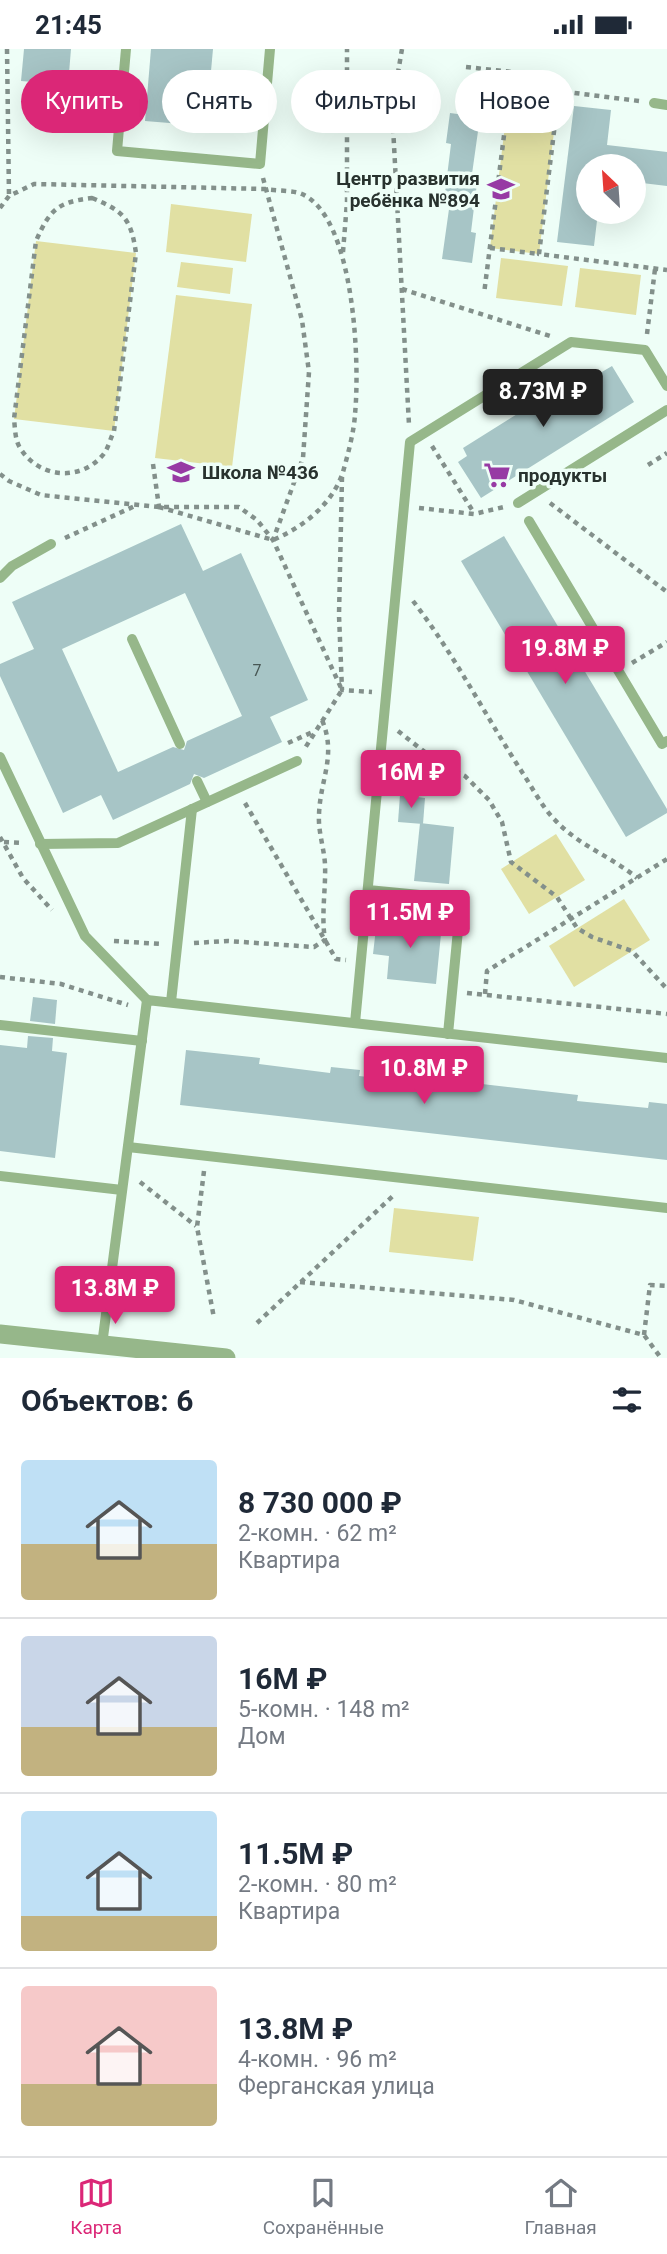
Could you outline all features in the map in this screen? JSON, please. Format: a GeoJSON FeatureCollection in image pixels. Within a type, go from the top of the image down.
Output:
{"type":"FeatureCollection","features":[{"type":"Feature","properties":{"kind":"street"},"geometry":{"type":"LineString","coordinates":[[0,1334],[226,1358]]}},
{"type":"Feature","properties":{"kind":"lane"},"geometry":{"type":"LineString","coordinates":[[126,49],[117,151],[260,163],[270,49]]}},
{"type":"Feature","properties":{"kind":"lane"},"geometry":{"type":"LineString","coordinates":[[654,103],[667,104]]}},
{"type":"Feature","properties":{"kind":"lane"},"geometry":{"type":"LineString","coordinates":[[355,1023],[410,442],[571,342],[645,350],[667,386]]}},
{"type":"Feature","properties":{"kind":"lane"},"geometry":{"type":"LineString","coordinates":[[518,503],[667,410]]}},
{"type":"Feature","properties":{"kind":"lane"},"geometry":{"type":"LineString","coordinates":[[529,521],[662,744],[667,741]]}},
{"type":"Feature","properties":{"kind":"lane"},"geometry":{"type":"LineString","coordinates":[[0,577],[12,566],[51,544]]}},
{"type":"Feature","properties":{"kind":"lane"},"geometry":{"type":"LineString","coordinates":[[132,639],[180,744]]}},
{"type":"Feature","properties":{"kind":"lane"},"geometry":{"type":"LineString","coordinates":[[0,757],[85,936],[146,1004],[102,1345]]}},
{"type":"Feature","properties":{"kind":"lane"},"geometry":{"type":"LineString","coordinates":[[40,844],[118,843],[297,761]]}},
{"type":"Feature","properties":{"kind":"lane"},"geometry":{"type":"LineString","coordinates":[[197,781],[207,802]]}},
{"type":"Feature","properties":{"kind":"lane"},"geometry":{"type":"LineString","coordinates":[[171,1002],[192,809]]}},
{"type":"Feature","properties":{"kind":"lane"},"geometry":{"type":"LineString","coordinates":[[368,890],[461,899],[447,1034]]}},
{"type":"Feature","properties":{"kind":"lane"},"geometry":{"type":"LineString","coordinates":[[146,1004],[171,1002],[667,1058]]}},
{"type":"Feature","properties":{"kind":"lane"},"geometry":{"type":"LineString","coordinates":[[0,1025],[142,1041]]}},
{"type":"Feature","properties":{"kind":"lane"},"geometry":{"type":"LineString","coordinates":[[128,1147],[667,1208]]}},
{"type":"Feature","properties":{"kind":"lane"},"geometry":{"type":"LineString","coordinates":[[0,1176],[122,1190]]}},
{"type":"Feature","properties":{"kind":"path"},"geometry":{"type":"LineString","coordinates":[[7,49],[9,197]]}},
{"type":"Feature","properties":{"kind":"path"},"geometry":{"type":"LineString","coordinates":[[297,761],[342,690],[342,474],[355,416],[356,353],[343,253],[347,202],[347,49]]}},
{"type":"Feature","properties":{"kind":"path"},"geometry":{"type":"LineString","coordinates":[[402,49],[392,108],[410,442]]}},
{"type":"Feature","properties":{"kind":"path"},"geometry":{"type":"LineString","coordinates":[[466,67],[512,72],[484,294]]}},
{"type":"Feature","properties":{"kind":"path"},"geometry":{"type":"LineString","coordinates":[[539,254],[559,91],[654,103]]}},
{"type":"Feature","properties":{"kind":"path"},"geometry":{"type":"LineString","coordinates":[[260,163],[302,320],[309,372],[303,458],[273,540]]}},
{"type":"Feature","properties":{"kind":"path"},"geometry":{"type":"LineString","coordinates":[[0,208],[9,197],[34,184],[265,189],[303,194],[326,216],[343,253]]}},
{"type":"Feature","properties":{"kind":"path"},"geometry":{"type":"LineString","coordinates":[[92,198],[104,202],[117,208],[132,228],[136,253],[114,431],[104,455],[83,471],[58,474],[34,464],[18,444],[14,419],[36,241],[47,217],[67,201],[92,198]]}},
{"type":"Feature","properties":{"kind":"path"},"geometry":{"type":"LineString","coordinates":[[490,249],[667,270]]}},
{"type":"Feature","properties":{"kind":"path"},"geometry":{"type":"LineString","coordinates":[[648,325],[655,269]]}},
{"type":"Feature","properties":{"kind":"path"},"geometry":{"type":"LineString","coordinates":[[402,289],[571,342]]}},
{"type":"Feature","properties":{"kind":"path"},"geometry":{"type":"LineString","coordinates":[[424,434],[474,514]]}},
{"type":"Feature","properties":{"kind":"path"},"geometry":{"type":"LineString","coordinates":[[648,465],[667,453]]}},
{"type":"Feature","properties":{"kind":"path"},"geometry":{"type":"LineString","coordinates":[[153,464],[159,507]]}},
{"type":"Feature","properties":{"kind":"path"},"geometry":{"type":"LineString","coordinates":[[0,474],[9,481],[41,495],[159,507],[239,507],[257,520],[273,540],[342,690]]}},
{"type":"Feature","properties":{"kind":"path"},"geometry":{"type":"LineString","coordinates":[[159,507],[273,540],[295,531],[321,509],[342,474]]}},
{"type":"Feature","properties":{"kind":"path"},"geometry":{"type":"LineString","coordinates":[[536,492],[667,592]]}},
{"type":"Feature","properties":{"kind":"path"},"geometry":{"type":"LineString","coordinates":[[404,506],[474,514],[518,503]]}},
{"type":"Feature","properties":{"kind":"path"},"geometry":{"type":"LineString","coordinates":[[51,544],[137,505]]}},
{"type":"Feature","properties":{"kind":"path"},"geometry":{"type":"LineString","coordinates":[[397,580],[438,633],[494,728],[553,819],[586,847],[615,860],[637,878]]}},
{"type":"Feature","properties":{"kind":"path"},"geometry":{"type":"LineString","coordinates":[[618,672],[667,642]]}},
{"type":"Feature","properties":{"kind":"path"},"geometry":{"type":"LineString","coordinates":[[342,690],[386,692]]}},
{"type":"Feature","properties":{"kind":"path"},"geometry":{"type":"LineString","coordinates":[[384,719],[440,764],[465,776],[489,800],[502,822],[511,862],[557,897],[577,928],[592,937],[632,951],[667,989]]}},
{"type":"Feature","properties":{"kind":"path"},"geometry":{"type":"LineString","coordinates":[[322,720],[329,737],[331,757],[323,781],[318,817],[325,865],[322,922],[325,940]]}},
{"type":"Feature","properties":{"kind":"path"},"geometry":{"type":"LineString","coordinates":[[236,788],[336,959],[361,961]]}},
{"type":"Feature","properties":{"kind":"path"},"geometry":{"type":"LineString","coordinates":[[0,837],[23,878],[54,912]]}},
{"type":"Feature","properties":{"kind":"path"},"geometry":{"type":"LineString","coordinates":[[485,994],[487,971],[667,859]]}},
{"type":"Feature","properties":{"kind":"path"},"geometry":{"type":"LineString","coordinates":[[85,936],[125,943],[228,941],[314,947],[325,940]]}},
{"type":"Feature","properties":{"kind":"path"},"geometry":{"type":"LineString","coordinates":[[0,977],[61,984],[121,1005],[146,1004]]}},
{"type":"Feature","properties":{"kind":"path"},"geometry":{"type":"LineString","coordinates":[[452,991],[667,1014]]}},
{"type":"Feature","properties":{"kind":"path"},"geometry":{"type":"LineString","coordinates":[[206,1156],[197,1227],[214,1318]]}},
{"type":"Feature","properties":{"kind":"path"},"geometry":{"type":"LineString","coordinates":[[125,1165],[144,1186],[197,1227]]}},
{"type":"Feature","properties":{"kind":"path"},"geometry":{"type":"LineString","coordinates":[[257,1323],[411,1179]]}},
{"type":"Feature","properties":{"kind":"path"},"geometry":{"type":"LineString","coordinates":[[300,1282],[514,1300],[644,1335],[661,1358]]}},
{"type":"Feature","properties":{"kind":"path"},"geometry":{"type":"LineString","coordinates":[[644,1335],[650,1285],[667,1286]]}},
{"type":"Feature","properties":{"kind":"shaded area"},"geometry":{"type":"Polygon","coordinates":[[[504,133],[554,133],[539,254],[490,248],[504,133]]]}},
{"type":"Feature","properties":{"kind":"shaded area"},"geometry":{"type":"Polygon","coordinates":[[[171,204],[252,214],[246,262],[166,252],[171,204]]]}},
{"type":"Feature","properties":{"kind":"shaded area"},"geometry":{"type":"Polygon","coordinates":[[[36,241],[136,253],[114,431],[14,419],[36,241]]]}},
{"type":"Feature","properties":{"kind":"shaded area"},"geometry":{"type":"Polygon","coordinates":[[[501,258],[568,266],[562,306],[496,298],[501,258]]]}},
{"type":"Feature","properties":{"kind":"shaded area"},"geometry":{"type":"Polygon","coordinates":[[[181,262],[233,268],[230,294],[177,287],[181,262]]]}},
{"type":"Feature","properties":{"kind":"shaded area"},"geometry":{"type":"Polygon","coordinates":[[[580,268],[641,275],[636,315],[575,307],[580,268]]]}},
{"type":"Feature","properties":{"kind":"shaded area"},"geometry":{"type":"Polygon","coordinates":[[[176,295],[252,304],[232,467],[155,458],[176,295]]]}},
{"type":"Feature","properties":{"kind":"shaded area"},"geometry":{"type":"Polygon","coordinates":[[[556,834],[585,880],[529,914],[501,869],[556,834]]]}},
{"type":"Feature","properties":{"kind":"shaded area"},"geometry":{"type":"Polygon","coordinates":[[[624,899],[650,940],[574,987],[549,946],[624,899]]]}},
{"type":"Feature","properties":{"kind":"shaded area"},"geometry":{"type":"Polygon","coordinates":[[[394,1208],[479,1217],[473,1261],[389,1252],[394,1208]]]}},
{"type":"Feature","properties":{"kind":"building"},"geometry":{"type":"Polygon","coordinates":[[[24,49],[71,49],[69,70],[22,70],[24,49]]]}},
{"type":"Feature","properties":{"kind":"building"},"geometry":{"type":"Polygon","coordinates":[[[151,49],[213,49],[211,70],[162,70],[162,122],[148,121],[151,49]]]}},
{"type":"Feature","properties":{"kind":"building"},"geometry":{"type":"Polygon","coordinates":[[[574,106],[611,110],[607,145],[667,152],[667,186],[646,183],[646,154],[576,154],[576,224],[597,224],[594,246],[557,242],[571,133],[574,133],[574,106]]]}},
{"type":"Feature","properties":{"kind":"building"},"geometry":{"type":"Polygon","coordinates":[[[450,113],[455,114],[455,133],[478,133],[472,174],[478,175],[471,232],[476,233],[472,263],[442,259],[450,202],[444,201],[451,144],[446,143],[450,113]]]}},
{"type":"Feature","properties":{"kind":"building"},"geometry":{"type":"Polygon","coordinates":[[[612,366],[634,402],[481,498],[458,462],[467,456],[463,448],[586,371],[590,379],[612,366]]]}},
{"type":"Feature","properties":{"kind":"building"},"geometry":{"type":"Polygon","coordinates":[[[181,524],[203,571],[241,553],[308,700],[270,717],[282,742],[204,778],[194,774],[190,784],[113,820],[101,795],[63,813],[0,676],[0,664],[34,649],[12,602],[181,524]],[[185,593],[62,649],[118,772],[173,747],[184,750],[187,741],[242,716],[185,593]]]}},
{"type":"Feature","properties":{"kind":"building"},"geometry":{"type":"Polygon","coordinates":[[[504,536],[667,809],[667,813],[626,837],[461,561],[504,536]]]}},
{"type":"Feature","properties":{"kind":"building"},"geometry":{"type":"Polygon","coordinates":[[[400,795],[425,798],[423,824],[398,822],[400,795]]]}},
{"type":"Feature","properties":{"kind":"building"},"geometry":{"type":"Polygon","coordinates":[[[420,823],[454,827],[449,884],[414,881],[420,823]]]}},
{"type":"Feature","properties":{"kind":"building"},"geometry":{"type":"Polygon","coordinates":[[[393,920],[442,924],[436,984],[387,979],[389,956],[373,954],[376,928],[392,929],[393,920]]]}},
{"type":"Feature","properties":{"kind":"building"},"geometry":{"type":"Polygon","coordinates":[[[33,997],[57,1000],[55,1024],[30,1021],[33,997]]]}},
{"type":"Feature","properties":{"kind":"building"},"geometry":{"type":"Polygon","coordinates":[[[28,1036],[53,1038],[52,1051],[67,1053],[55,1158],[0,1151],[0,1045],[27,1048],[28,1036]]]}},
{"type":"Feature","properties":{"kind":"building"},"geometry":{"type":"Polygon","coordinates":[[[186,1050],[260,1058],[259,1064],[330,1073],[331,1067],[360,1070],[359,1076],[430,1084],[430,1078],[578,1095],[577,1101],[648,1108],[649,1102],[667,1104],[667,1160],[180,1105],[186,1050]]]}},
{"type":"Feature","properties":{"kind":"place","name":"Центр развития ребёнка №894"},"geometry":{"type":"Point","coordinates":[501,189]}},
{"type":"Feature","properties":{"kind":"place","name":"Школа №436"},"geometry":{"type":"Point","coordinates":[181,472]}},
{"type":"Feature","properties":{"kind":"place","name":"продукты"},"geometry":{"type":"Point","coordinates":[497,475]}}]}
